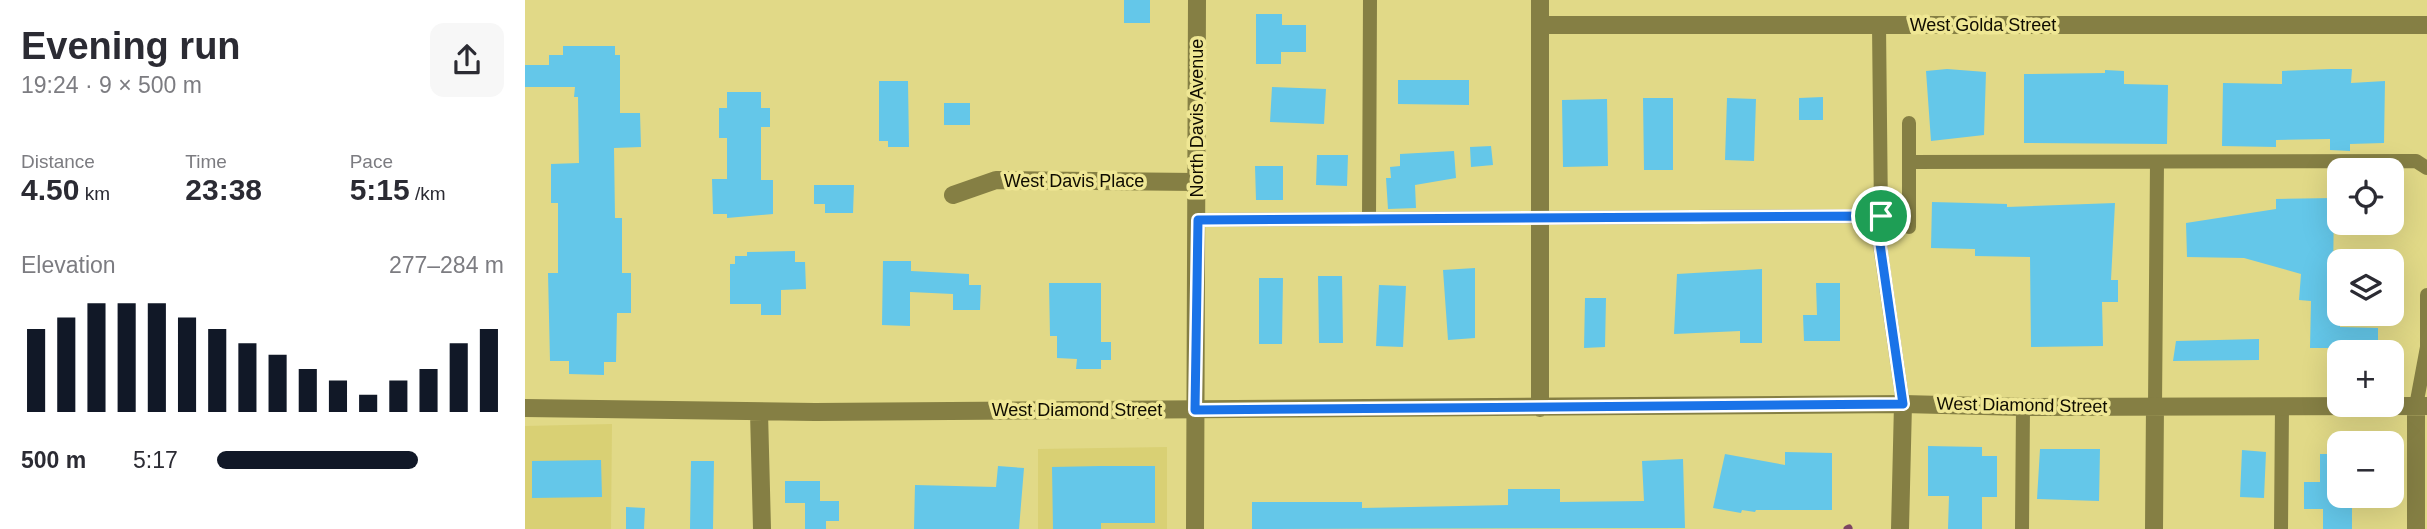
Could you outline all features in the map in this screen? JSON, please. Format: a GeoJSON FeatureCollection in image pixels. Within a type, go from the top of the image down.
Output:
{"type":"FeatureCollection","features":[{"type":"Feature","properties":{"kind":"street","name":"North Davis Avenue"},"geometry":{"type":"LineString","coordinates":[[1195,529],[1197,0]]}},
{"type":"Feature","properties":{"kind":"street"},"geometry":{"type":"LineString","coordinates":[[1539,0],[1540,408]]}},
{"type":"Feature","properties":{"kind":"street","name":"West Golda Street"},"geometry":{"type":"LineString","coordinates":[[1540,25],[2427,25]]}},
{"type":"Feature","properties":{"kind":"street","name":"West Davis Place"},"geometry":{"type":"LineString","coordinates":[[953,195],[996,180],[1197,182]]}},
{"type":"Feature","properties":{"kind":"street"},"geometry":{"type":"LineString","coordinates":[[1900,529],[1903,404]]}},
{"type":"Feature","properties":{"kind":"street","name":"West Diamond Street"},"geometry":{"type":"LineString","coordinates":[[525,408],[759,411],[1903,404],[2023,407],[2421,406]]}},
{"type":"Feature","properties":{"kind":"street"},"geometry":{"type":"LineString","coordinates":[[2154,529],[2155,406]]}},
{"type":"Feature","properties":{"kind":"street"},"geometry":{"type":"LineString","coordinates":[[2416,529],[2421,406]]}},
{"type":"Feature","properties":{"kind":"street"},"geometry":{"type":"LineString","coordinates":[[759,411],[762,529]]}},
{"type":"Feature","properties":{"kind":"lane"},"geometry":{"type":"LineString","coordinates":[[1369,219],[1370,0]]}},
{"type":"Feature","properties":{"kind":"lane"},"geometry":{"type":"LineString","coordinates":[[1879,25],[1879,237],[1903,404]]}},
{"type":"Feature","properties":{"kind":"lane"},"geometry":{"type":"LineString","coordinates":[[1909,123],[1909,227]]}},
{"type":"Feature","properties":{"kind":"lane"},"geometry":{"type":"LineString","coordinates":[[1909,162],[2416,161],[2427,168]]}},
{"type":"Feature","properties":{"kind":"lane"},"geometry":{"type":"LineString","coordinates":[[2155,406],[2157,162]]}},
{"type":"Feature","properties":{"kind":"lane"},"geometry":{"type":"LineString","coordinates":[[1198,220],[1881,216]]}},
{"type":"Feature","properties":{"kind":"lane"},"geometry":{"type":"LineString","coordinates":[[2421,406],[2427,346],[2427,295]]}},
{"type":"Feature","properties":{"kind":"lane"},"geometry":{"type":"LineString","coordinates":[[2281,529],[2282,406]]}},
{"type":"Feature","properties":{"kind":"lane"},"geometry":{"type":"LineString","coordinates":[[2022,529],[2023,407]]}},
{"type":"Feature","properties":{"kind":"shaded area"},"geometry":{"type":"Polygon","coordinates":[[[612,424],[611,529],[525,529],[525,426],[612,424]]]}},
{"type":"Feature","properties":{"kind":"shaded area"},"geometry":{"type":"Polygon","coordinates":[[[1167,447],[1167,529],[1038,529],[1038,449],[1167,447]]]}},
{"type":"Feature","properties":{"kind":"building"},"geometry":{"type":"Polygon","coordinates":[[[1124,0],[1150,0],[1150,23],[1124,23],[1124,0]]]}},
{"type":"Feature","properties":{"kind":"building"},"geometry":{"type":"Polygon","coordinates":[[[1256,14],[1282,14],[1282,25],[1306,25],[1306,52],[1281,52],[1281,64],[1256,64],[1256,14]]]}},
{"type":"Feature","properties":{"kind":"building"},"geometry":{"type":"Polygon","coordinates":[[[563,46],[615,46],[615,55],[620,55],[620,113],[640,113],[641,147],[614,148],[615,218],[622,218],[622,273],[631,273],[631,313],[617,313],[616,362],[604,362],[604,375],[569,374],[569,361],[550,361],[548,273],[558,273],[558,203],[551,203],[551,164],[579,163],[578,97],[574,97],[575,87],[525,87],[525,65],[549,65],[549,55],[563,55],[563,46]]]}},
{"type":"Feature","properties":{"kind":"building"},"geometry":{"type":"Polygon","coordinates":[[[1947,69],[1986,72],[1984,135],[1931,141],[1926,71],[1947,69]]]}},
{"type":"Feature","properties":{"kind":"building"},"geometry":{"type":"Polygon","coordinates":[[[2352,69],[2351,83],[2385,81],[2384,143],[2350,144],[2350,151],[2330,150],[2330,139],[2276,140],[2276,147],[2222,146],[2223,83],[2282,84],[2282,71],[2352,69]]]}},
{"type":"Feature","properties":{"kind":"building"},"geometry":{"type":"Polygon","coordinates":[[[2105,70],[2124,71],[2124,84],[2168,85],[2167,144],[2024,143],[2024,74],[2105,73],[2105,70]]]}},
{"type":"Feature","properties":{"kind":"building"},"geometry":{"type":"Polygon","coordinates":[[[1398,80],[1469,80],[1469,105],[1398,104],[1398,80]]]}},
{"type":"Feature","properties":{"kind":"building"},"geometry":{"type":"Polygon","coordinates":[[[879,81],[908,81],[909,147],[888,147],[888,141],[879,141],[879,81]]]}},
{"type":"Feature","properties":{"kind":"building"},"geometry":{"type":"Polygon","coordinates":[[[1272,87],[1326,89],[1324,124],[1270,122],[1272,87]]]}},
{"type":"Feature","properties":{"kind":"building"},"geometry":{"type":"Polygon","coordinates":[[[727,92],[761,92],[761,108],[770,108],[770,127],[761,127],[761,180],[773,180],[773,214],[727,218],[727,214],[713,214],[712,179],[727,179],[727,138],[719,138],[719,108],[727,108],[727,92]]]}},
{"type":"Feature","properties":{"kind":"building"},"geometry":{"type":"Polygon","coordinates":[[[1823,97],[1823,120],[1799,120],[1799,98],[1823,97]]]}},
{"type":"Feature","properties":{"kind":"building"},"geometry":{"type":"Polygon","coordinates":[[[1643,98],[1673,98],[1673,170],[1644,170],[1643,98]]]}},
{"type":"Feature","properties":{"kind":"building"},"geometry":{"type":"Polygon","coordinates":[[[1727,98],[1756,99],[1754,161],[1725,160],[1727,98]]]}},
{"type":"Feature","properties":{"kind":"building"},"geometry":{"type":"Polygon","coordinates":[[[1607,99],[1608,166],[1563,167],[1562,100],[1607,99]]]}},
{"type":"Feature","properties":{"kind":"building"},"geometry":{"type":"Polygon","coordinates":[[[944,103],[970,103],[970,125],[944,125],[944,103]]]}},
{"type":"Feature","properties":{"kind":"building"},"geometry":{"type":"Polygon","coordinates":[[[1491,146],[1493,165],[1471,167],[1470,147],[1491,146]]]}},
{"type":"Feature","properties":{"kind":"building"},"geometry":{"type":"Polygon","coordinates":[[[1454,151],[1456,178],[1415,185],[1416,208],[1388,209],[1386,178],[1391,178],[1390,167],[1400,166],[1400,154],[1454,151]]]}},
{"type":"Feature","properties":{"kind":"building"},"geometry":{"type":"Polygon","coordinates":[[[1317,155],[1348,155],[1347,186],[1316,185],[1317,155]]]}},
{"type":"Feature","properties":{"kind":"building"},"geometry":{"type":"Polygon","coordinates":[[[1255,166],[1283,166],[1283,200],[1256,200],[1255,166]]]}},
{"type":"Feature","properties":{"kind":"building"},"geometry":{"type":"Polygon","coordinates":[[[814,185],[854,185],[853,213],[825,213],[825,204],[814,204],[814,185]]]}},
{"type":"Feature","properties":{"kind":"building"},"geometry":{"type":"Polygon","coordinates":[[[2327,198],[2327,235],[2334,235],[2333,249],[2327,249],[2327,326],[2378,328],[2378,340],[2327,340],[2327,348],[2310,348],[2311,301],[2299,300],[2301,274],[2244,258],[2187,257],[2186,223],[2276,209],[2276,199],[2327,198]]]}},
{"type":"Feature","properties":{"kind":"building"},"geometry":{"type":"Polygon","coordinates":[[[1932,202],[2007,204],[2007,207],[2115,203],[2111,280],[2118,280],[2118,302],[2102,302],[2103,346],[2031,347],[2030,257],[1975,256],[1975,249],[1931,248],[1932,202]]]}},
{"type":"Feature","properties":{"kind":"building"},"geometry":{"type":"Polygon","coordinates":[[[795,251],[795,262],[805,262],[806,289],[781,290],[781,315],[761,315],[761,304],[730,304],[730,264],[735,264],[735,256],[747,256],[747,252],[795,251]]]}},
{"type":"Feature","properties":{"kind":"building"},"geometry":{"type":"Polygon","coordinates":[[[883,261],[911,261],[911,271],[969,274],[969,285],[981,285],[980,310],[953,310],[953,294],[910,292],[910,326],[882,325],[883,261]]]}},
{"type":"Feature","properties":{"kind":"building"},"geometry":{"type":"Polygon","coordinates":[[[1475,268],[1475,338],[1448,340],[1443,270],[1475,268]]]}},
{"type":"Feature","properties":{"kind":"building"},"geometry":{"type":"Polygon","coordinates":[[[1762,269],[1762,343],[1740,343],[1740,331],[1674,334],[1677,274],[1762,269]]]}},
{"type":"Feature","properties":{"kind":"building"},"geometry":{"type":"Polygon","coordinates":[[[1318,276],[1342,276],[1343,343],[1319,343],[1318,276]]]}},
{"type":"Feature","properties":{"kind":"building"},"geometry":{"type":"Polygon","coordinates":[[[1259,278],[1283,278],[1282,344],[1259,344],[1259,278]]]}},
{"type":"Feature","properties":{"kind":"building"},"geometry":{"type":"Polygon","coordinates":[[[1049,283],[1101,283],[1101,342],[1111,342],[1111,360],[1101,360],[1101,369],[1076,369],[1077,359],[1057,358],[1057,336],[1050,336],[1049,283]]]}},
{"type":"Feature","properties":{"kind":"building"},"geometry":{"type":"Polygon","coordinates":[[[1816,283],[1840,283],[1840,341],[1804,341],[1803,315],[1817,315],[1816,283]]]}},
{"type":"Feature","properties":{"kind":"building"},"geometry":{"type":"Polygon","coordinates":[[[1379,285],[1406,286],[1403,347],[1376,346],[1379,285]]]}},
{"type":"Feature","properties":{"kind":"building"},"geometry":{"type":"Polygon","coordinates":[[[1585,298],[1606,298],[1605,347],[1584,348],[1585,298]]]}},
{"type":"Feature","properties":{"kind":"building"},"geometry":{"type":"Polygon","coordinates":[[[2259,339],[2259,360],[2173,361],[2176,341],[2259,339]]]}},
{"type":"Feature","properties":{"kind":"building"},"geometry":{"type":"Polygon","coordinates":[[[1928,446],[1982,447],[1982,456],[1997,456],[1997,497],[1982,497],[1982,529],[1948,529],[1949,496],[1928,496],[1928,446]]]}},
{"type":"Feature","properties":{"kind":"building"},"geometry":{"type":"Polygon","coordinates":[[[2040,449],[2100,449],[2099,501],[2037,499],[2040,449]]]}},
{"type":"Feature","properties":{"kind":"building"},"geometry":{"type":"Polygon","coordinates":[[[2242,450],[2266,452],[2264,498],[2240,497],[2242,450]]]}},
{"type":"Feature","properties":{"kind":"building"},"geometry":{"type":"Polygon","coordinates":[[[1785,452],[1832,453],[1832,510],[1742,510],[1741,513],[1713,508],[1725,454],[1785,465],[1785,452]]]}},
{"type":"Feature","properties":{"kind":"building"},"geometry":{"type":"Polygon","coordinates":[[[2320,454],[2327,454],[2327,508],[2352,508],[2352,529],[2323,529],[2323,509],[2304,509],[2304,482],[2320,482],[2320,454]]]}},
{"type":"Feature","properties":{"kind":"building"},"geometry":{"type":"Polygon","coordinates":[[[1683,459],[1685,528],[1252,529],[1252,502],[1362,502],[1362,508],[1508,505],[1508,489],[1560,489],[1560,502],[1644,501],[1642,461],[1683,459]]]}},
{"type":"Feature","properties":{"kind":"building"},"geometry":{"type":"Polygon","coordinates":[[[601,460],[602,497],[532,498],[532,461],[601,460]]]}},
{"type":"Feature","properties":{"kind":"building"},"geometry":{"type":"Polygon","coordinates":[[[691,461],[714,461],[713,529],[690,529],[691,461]]]}},
{"type":"Feature","properties":{"kind":"building"},"geometry":{"type":"Polygon","coordinates":[[[998,466],[1024,468],[1019,529],[914,529],[915,485],[996,487],[998,466]]]}},
{"type":"Feature","properties":{"kind":"building"},"geometry":{"type":"Polygon","coordinates":[[[1155,466],[1155,523],[1101,523],[1101,529],[1053,529],[1052,467],[1155,466]]]}},
{"type":"Feature","properties":{"kind":"building"},"geometry":{"type":"Polygon","coordinates":[[[785,481],[820,481],[820,501],[839,501],[839,521],[826,521],[826,529],[805,529],[805,503],[785,503],[785,481]]]}},
{"type":"Feature","properties":{"kind":"building"},"geometry":{"type":"Polygon","coordinates":[[[626,507],[645,508],[644,529],[626,529],[626,507]]]}},
{"type":"Feature","properties":{"kind":"route"},"geometry":{"type":"LineString","coordinates":[[1881,216],[1879,237],[1903,404],[1195,410],[1198,220],[1881,216]]}}]}
